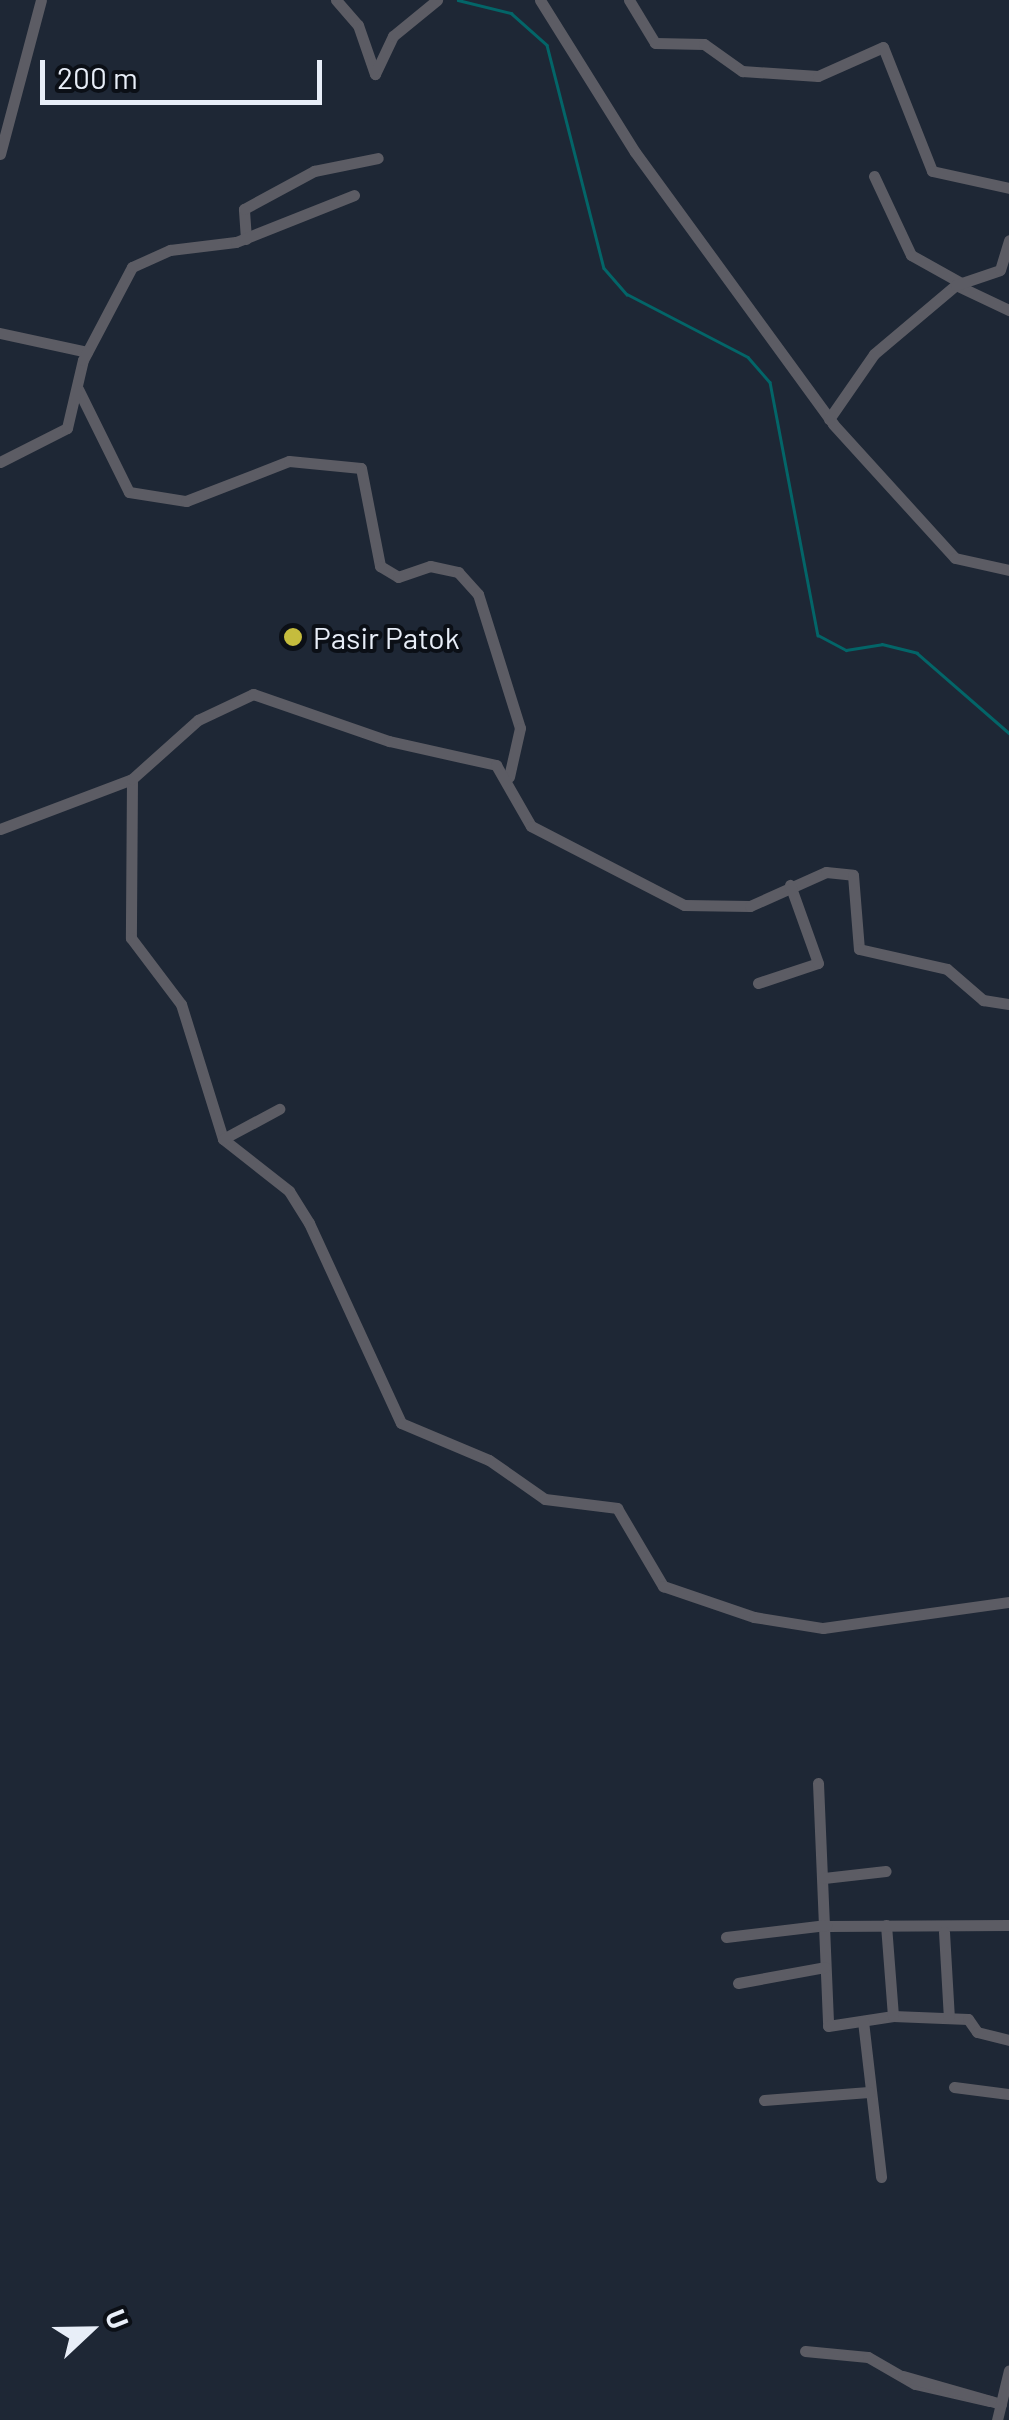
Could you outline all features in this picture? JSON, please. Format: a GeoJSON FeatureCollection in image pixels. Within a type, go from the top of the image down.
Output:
{"type":"FeatureCollection","features":[{"type":"Feature","properties":{"kind":"street"},"geometry":{"type":"LineString","coordinates":[[0,154],[7,93],[41,0]]}},
{"type":"Feature","properties":{"kind":"street"},"geometry":{"type":"LineString","coordinates":[[336,0],[358,25],[375,74],[394,36],[436,2]]}},
{"type":"Feature","properties":{"kind":"street"},"geometry":{"type":"LineString","coordinates":[[540,0],[634,152],[829,419],[955,558],[1009,570]]}},
{"type":"Feature","properties":{"kind":"street"},"geometry":{"type":"LineString","coordinates":[[630,0],[654,43],[704,44],[742,71],[818,76],[883,47],[936,175],[1009,188]]}},
{"type":"Feature","properties":{"kind":"street"},"geometry":{"type":"LineString","coordinates":[[246,238],[244,209],[314,171],[378,158]]}},
{"type":"Feature","properties":{"kind":"street"},"geometry":{"type":"LineString","coordinates":[[874,176],[911,255],[1009,310]]}},
{"type":"Feature","properties":{"kind":"street"},"geometry":{"type":"LineString","coordinates":[[0,462],[67,428],[87,352],[132,267],[170,250],[246,238],[354,195]]}},
{"type":"Feature","properties":{"kind":"street"},"geometry":{"type":"LineString","coordinates":[[829,419],[857,372],[958,284],[1000,270],[1009,240]]}},
{"type":"Feature","properties":{"kind":"street"},"geometry":{"type":"LineString","coordinates":[[0,333],[87,352]]}},
{"type":"Feature","properties":{"kind":"street"},"geometry":{"type":"LineString","coordinates":[[78,389],[129,492],[186,501],[290,461],[361,468],[383,570],[398,577],[443,568],[478,594],[520,728],[509,778]]}},
{"type":"Feature","properties":{"kind":"street"},"geometry":{"type":"LineString","coordinates":[[0,828],[132,779],[198,720],[253,694],[389,741],[496,765],[509,778],[531,826],[684,906],[750,906],[790,885],[853,874],[860,949],[947,969],[983,1000],[1009,1004]]}},
{"type":"Feature","properties":{"kind":"street"},"geometry":{"type":"LineString","coordinates":[[132,779],[132,938],[181,1004],[223,1139],[289,1191],[310,1222],[401,1423],[490,1460],[545,1499],[617,1508],[663,1586],[823,1628],[1009,1602]]}},
{"type":"Feature","properties":{"kind":"street"},"geometry":{"type":"LineString","coordinates":[[758,984],[818,963],[790,885]]}},
{"type":"Feature","properties":{"kind":"street"},"geometry":{"type":"LineString","coordinates":[[223,1139],[280,1109]]}},
{"type":"Feature","properties":{"kind":"street"},"geometry":{"type":"LineString","coordinates":[[818,1783],[828,2026],[894,2016],[948,2018],[1009,2040]]}},
{"type":"Feature","properties":{"kind":"street"},"geometry":{"type":"LineString","coordinates":[[824,1878],[886,1871]]}},
{"type":"Feature","properties":{"kind":"street"},"geometry":{"type":"LineString","coordinates":[[726,1937],[826,1926],[939,1920],[944,1932],[948,2018]]}},
{"type":"Feature","properties":{"kind":"street"},"geometry":{"type":"LineString","coordinates":[[886,1925],[894,2016]]}},
{"type":"Feature","properties":{"kind":"street"},"geometry":{"type":"LineString","coordinates":[[944,1932],[1009,1926]]}},
{"type":"Feature","properties":{"kind":"street"},"geometry":{"type":"LineString","coordinates":[[738,1983],[825,1967]]}},
{"type":"Feature","properties":{"kind":"street"},"geometry":{"type":"LineString","coordinates":[[862,2021],[881,2177]]}},
{"type":"Feature","properties":{"kind":"street"},"geometry":{"type":"LineString","coordinates":[[954,2087],[1009,2094]]}},
{"type":"Feature","properties":{"kind":"street"},"geometry":{"type":"LineString","coordinates":[[764,2100],[870,2092]]}},
{"type":"Feature","properties":{"kind":"street"},"geometry":{"type":"LineString","coordinates":[[805,2351],[868,2357],[902,2376],[996,2402]]}},
{"type":"Feature","properties":{"kind":"street"},"geometry":{"type":"LineString","coordinates":[[997,2420],[996,2402],[1009,2370]]}},
{"type":"Feature","properties":{"kind":"waterway"},"geometry":{"type":"LineString","coordinates":[[458,0],[511,13],[547,45],[604,268],[627,294],[748,357],[770,382],[818,635],[846,650],[882,644],[917,653],[1009,733]]}},
{"type":"Feature","properties":{"kind":"place","name":"Pasir Patok"},"geometry":{"type":"Point","coordinates":[293,637]}}]}
